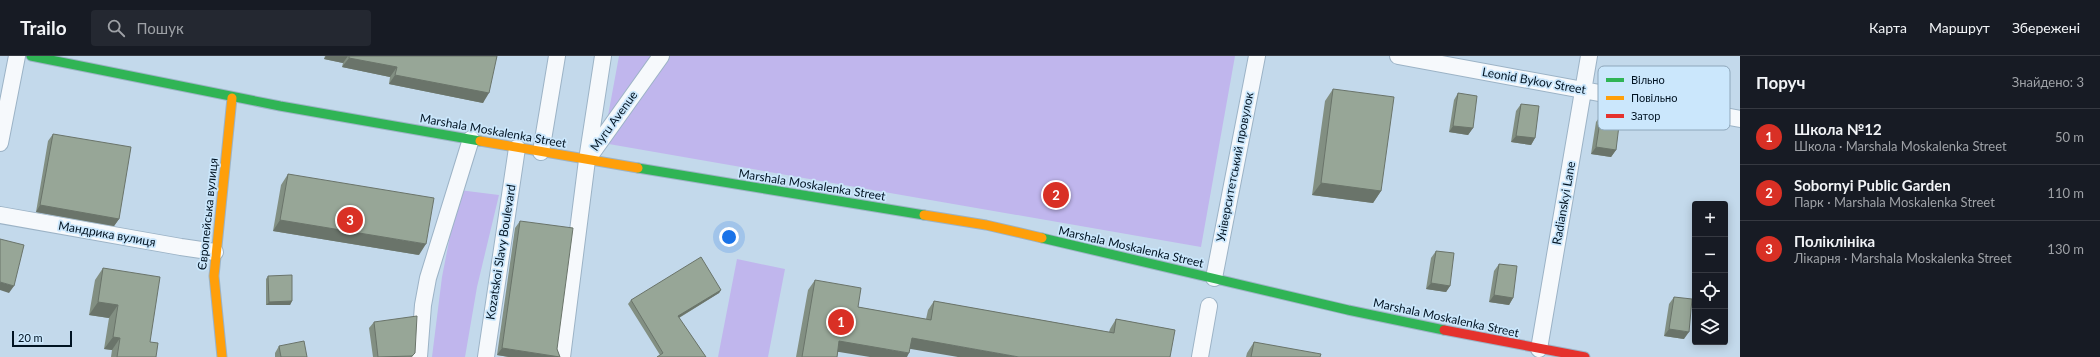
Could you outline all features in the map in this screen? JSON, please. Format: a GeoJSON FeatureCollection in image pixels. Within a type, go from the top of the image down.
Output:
{"type":"FeatureCollection","features":[{"type":"Feature","properties":{"kind":"street"},"geometry":{"type":"LineString","coordinates":[[0,143],[17,56]]}},
{"type":"Feature","properties":{"kind":"street","name":"Marshala Moskalenka Street"},"geometry":{"type":"LineString","coordinates":[[31,56],[232,98],[587,160],[986,226],[1348,310],[1538,349],[1585,357]]}},
{"type":"Feature","properties":{"kind":"street"},"geometry":{"type":"LineString","coordinates":[[542,152],[557,56]]}},
{"type":"Feature","properties":{"kind":"street","name":"Myru Avenue"},"geometry":{"type":"LineString","coordinates":[[587,160],[603,56]]}},
{"type":"Feature","properties":{"kind":"street","name":"Myru Avenue"},"geometry":{"type":"LineString","coordinates":[[587,160],[661,56]]}},
{"type":"Feature","properties":{"kind":"street","name":"Університетський провулок"},"geometry":{"type":"LineString","coordinates":[[1214,278],[1257,56]]}},
{"type":"Feature","properties":{"kind":"street","name":"Leonid Bykov Street"},"geometry":{"type":"LineString","coordinates":[[1398,56],[1598,93]]}},
{"type":"Feature","properties":{"kind":"street","name":"Radianskyi Lane"},"geometry":{"type":"LineString","coordinates":[[1538,349],[1589,56]]}},
{"type":"Feature","properties":{"kind":"street","name":"Європейська вулиця"},"geometry":{"type":"LineString","coordinates":[[222,357],[214,276],[215,252],[232,98]]}},
{"type":"Feature","properties":{"kind":"street","name":"Leonid Bykov Street"},"geometry":{"type":"LineString","coordinates":[[1730,117],[1740,119]]}},
{"type":"Feature","properties":{"kind":"street"},"geometry":{"type":"LineString","coordinates":[[419,357],[422,305],[428,278],[471,139]]}},
{"type":"Feature","properties":{"kind":"street","name":"Kozatskoi Slavy Boulevard"},"geometry":{"type":"LineString","coordinates":[[486,357],[517,148]]}},
{"type":"Feature","properties":{"kind":"street"},"geometry":{"type":"LineString","coordinates":[[562,357],[587,160]]}},
{"type":"Feature","properties":{"kind":"street","name":"Мандрика вулиця"},"geometry":{"type":"LineString","coordinates":[[0,215],[215,252]]}},
{"type":"Feature","properties":{"kind":"street"},"geometry":{"type":"LineString","coordinates":[[1200,357],[1209,306]]}},
{"type":"Feature","properties":{"kind":"shaded area"},"geometry":{"type":"Polygon","coordinates":[[[619,56],[1235,56],[1201,247],[603,143],[619,56]]]}},
{"type":"Feature","properties":{"kind":"shaded area"},"geometry":{"type":"Polygon","coordinates":[[[459,190],[499,195],[477,287],[465,357],[432,357],[442,277],[459,190]]]}},
{"type":"Feature","properties":{"kind":"shaded area"},"geometry":{"type":"Polygon","coordinates":[[[737,259],[785,269],[768,357],[718,357],[737,259]]]}},
{"type":"Feature","properties":{"kind":"building"},"geometry":{"type":"Polygon","coordinates":[[[349,56],[497,56],[489,93],[395,75],[397,67],[349,58],[349,56]]]}},
{"type":"Feature","properties":{"kind":"building"},"geometry":{"type":"Polygon","coordinates":[[[1333,89],[1394,97],[1381,191],[1321,183],[1333,89]]]}},
{"type":"Feature","properties":{"kind":"building"},"geometry":{"type":"Polygon","coordinates":[[[1458,93],[1477,96],[1473,128],[1453,126],[1458,93]]]}},
{"type":"Feature","properties":{"kind":"building"},"geometry":{"type":"Polygon","coordinates":[[[1521,104],[1539,106],[1535,138],[1516,136],[1521,104]]]}},
{"type":"Feature","properties":{"kind":"building"},"geometry":{"type":"Polygon","coordinates":[[[1599,130],[1618,130],[1616,150],[1596,147],[1599,130]]]}},
{"type":"Feature","properties":{"kind":"building"},"geometry":{"type":"Polygon","coordinates":[[[53,134],[131,147],[119,219],[40,205],[53,134]]]}},
{"type":"Feature","properties":{"kind":"building"},"geometry":{"type":"Polygon","coordinates":[[[288,174],[434,198],[426,244],[280,220],[288,174]]]}},
{"type":"Feature","properties":{"kind":"building"},"geometry":{"type":"Polygon","coordinates":[[[520,221],[573,228],[557,349],[560,357],[502,348],[520,221]]]}},
{"type":"Feature","properties":{"kind":"building"},"geometry":{"type":"Polygon","coordinates":[[[0,239],[24,245],[14,286],[0,282],[0,239]]]}},
{"type":"Feature","properties":{"kind":"building"},"geometry":{"type":"Polygon","coordinates":[[[1436,251],[1454,253],[1450,286],[1431,283],[1436,251]]]}},
{"type":"Feature","properties":{"kind":"building"},"geometry":{"type":"Polygon","coordinates":[[[701,257],[721,290],[678,316],[706,357],[657,357],[663,353],[631,300],[701,257]]]}},
{"type":"Feature","properties":{"kind":"building"},"geometry":{"type":"Polygon","coordinates":[[[1499,264],[1517,266],[1513,298],[1494,295],[1499,264]]]}},
{"type":"Feature","properties":{"kind":"building"},"geometry":{"type":"Polygon","coordinates":[[[103,268],[160,277],[150,342],[158,343],[156,357],[117,357],[120,338],[113,337],[118,305],[98,302],[103,268]]]}},
{"type":"Feature","properties":{"kind":"building"},"geometry":{"type":"Polygon","coordinates":[[[292,275],[292,301],[269,302],[268,276],[292,275]]]}},
{"type":"Feature","properties":{"kind":"building"},"geometry":{"type":"Polygon","coordinates":[[[815,280],[861,288],[858,307],[931,320],[934,301],[1114,333],[1116,319],[1175,330],[1170,357],[1019,357],[912,338],[909,353],[839,341],[837,357],[802,357],[815,280]]]}},
{"type":"Feature","properties":{"kind":"building"},"geometry":{"type":"Polygon","coordinates":[[[1674,297],[1692,299],[1689,332],[1669,329],[1674,297]]]}},
{"type":"Feature","properties":{"kind":"building"},"geometry":{"type":"Polygon","coordinates":[[[417,316],[415,353],[412,356],[378,357],[374,322],[417,316]]]}},
{"type":"Feature","properties":{"kind":"building"},"geometry":{"type":"Polygon","coordinates":[[[304,341],[307,357],[281,357],[279,346],[304,341]]]}},
{"type":"Feature","properties":{"kind":"building"},"geometry":{"type":"Polygon","coordinates":[[[1254,342],[1321,354],[1320,357],[1251,357],[1254,342]]]}},
{"type":"Feature","properties":{"kind":"traffic: fast"},"geometry":{"type":"LineString","coordinates":[[31,56],[280,106],[480,141]]}},
{"type":"Feature","properties":{"kind":"traffic: fast"},"geometry":{"type":"LineString","coordinates":[[638,168],[924,215]]}},
{"type":"Feature","properties":{"kind":"traffic: fast"},"geometry":{"type":"LineString","coordinates":[[1042,238],[1348,310],[1444,330]]}},
{"type":"Feature","properties":{"kind":"traffic: slow"},"geometry":{"type":"LineString","coordinates":[[222,357],[214,276],[232,98]]}},
{"type":"Feature","properties":{"kind":"traffic: slow"},"geometry":{"type":"LineString","coordinates":[[480,141],[638,168]]}},
{"type":"Feature","properties":{"kind":"traffic: slow"},"geometry":{"type":"LineString","coordinates":[[924,215],[986,225],[1042,238]]}},
{"type":"Feature","properties":{"kind":"traffic: jam"},"geometry":{"type":"LineString","coordinates":[[1444,330],[1585,357]]}},
{"type":"Feature","properties":{"kind":"place","name":"Sobornyi Public Garden"},"geometry":{"type":"Point","coordinates":[1056,195]}},
{"type":"Feature","properties":{"kind":"place","name":"Поліклініка"},"geometry":{"type":"Point","coordinates":[350,220]}},
{"type":"Feature","properties":{"kind":"place","name":"Школа №12"},"geometry":{"type":"Point","coordinates":[841,322]}}]}
